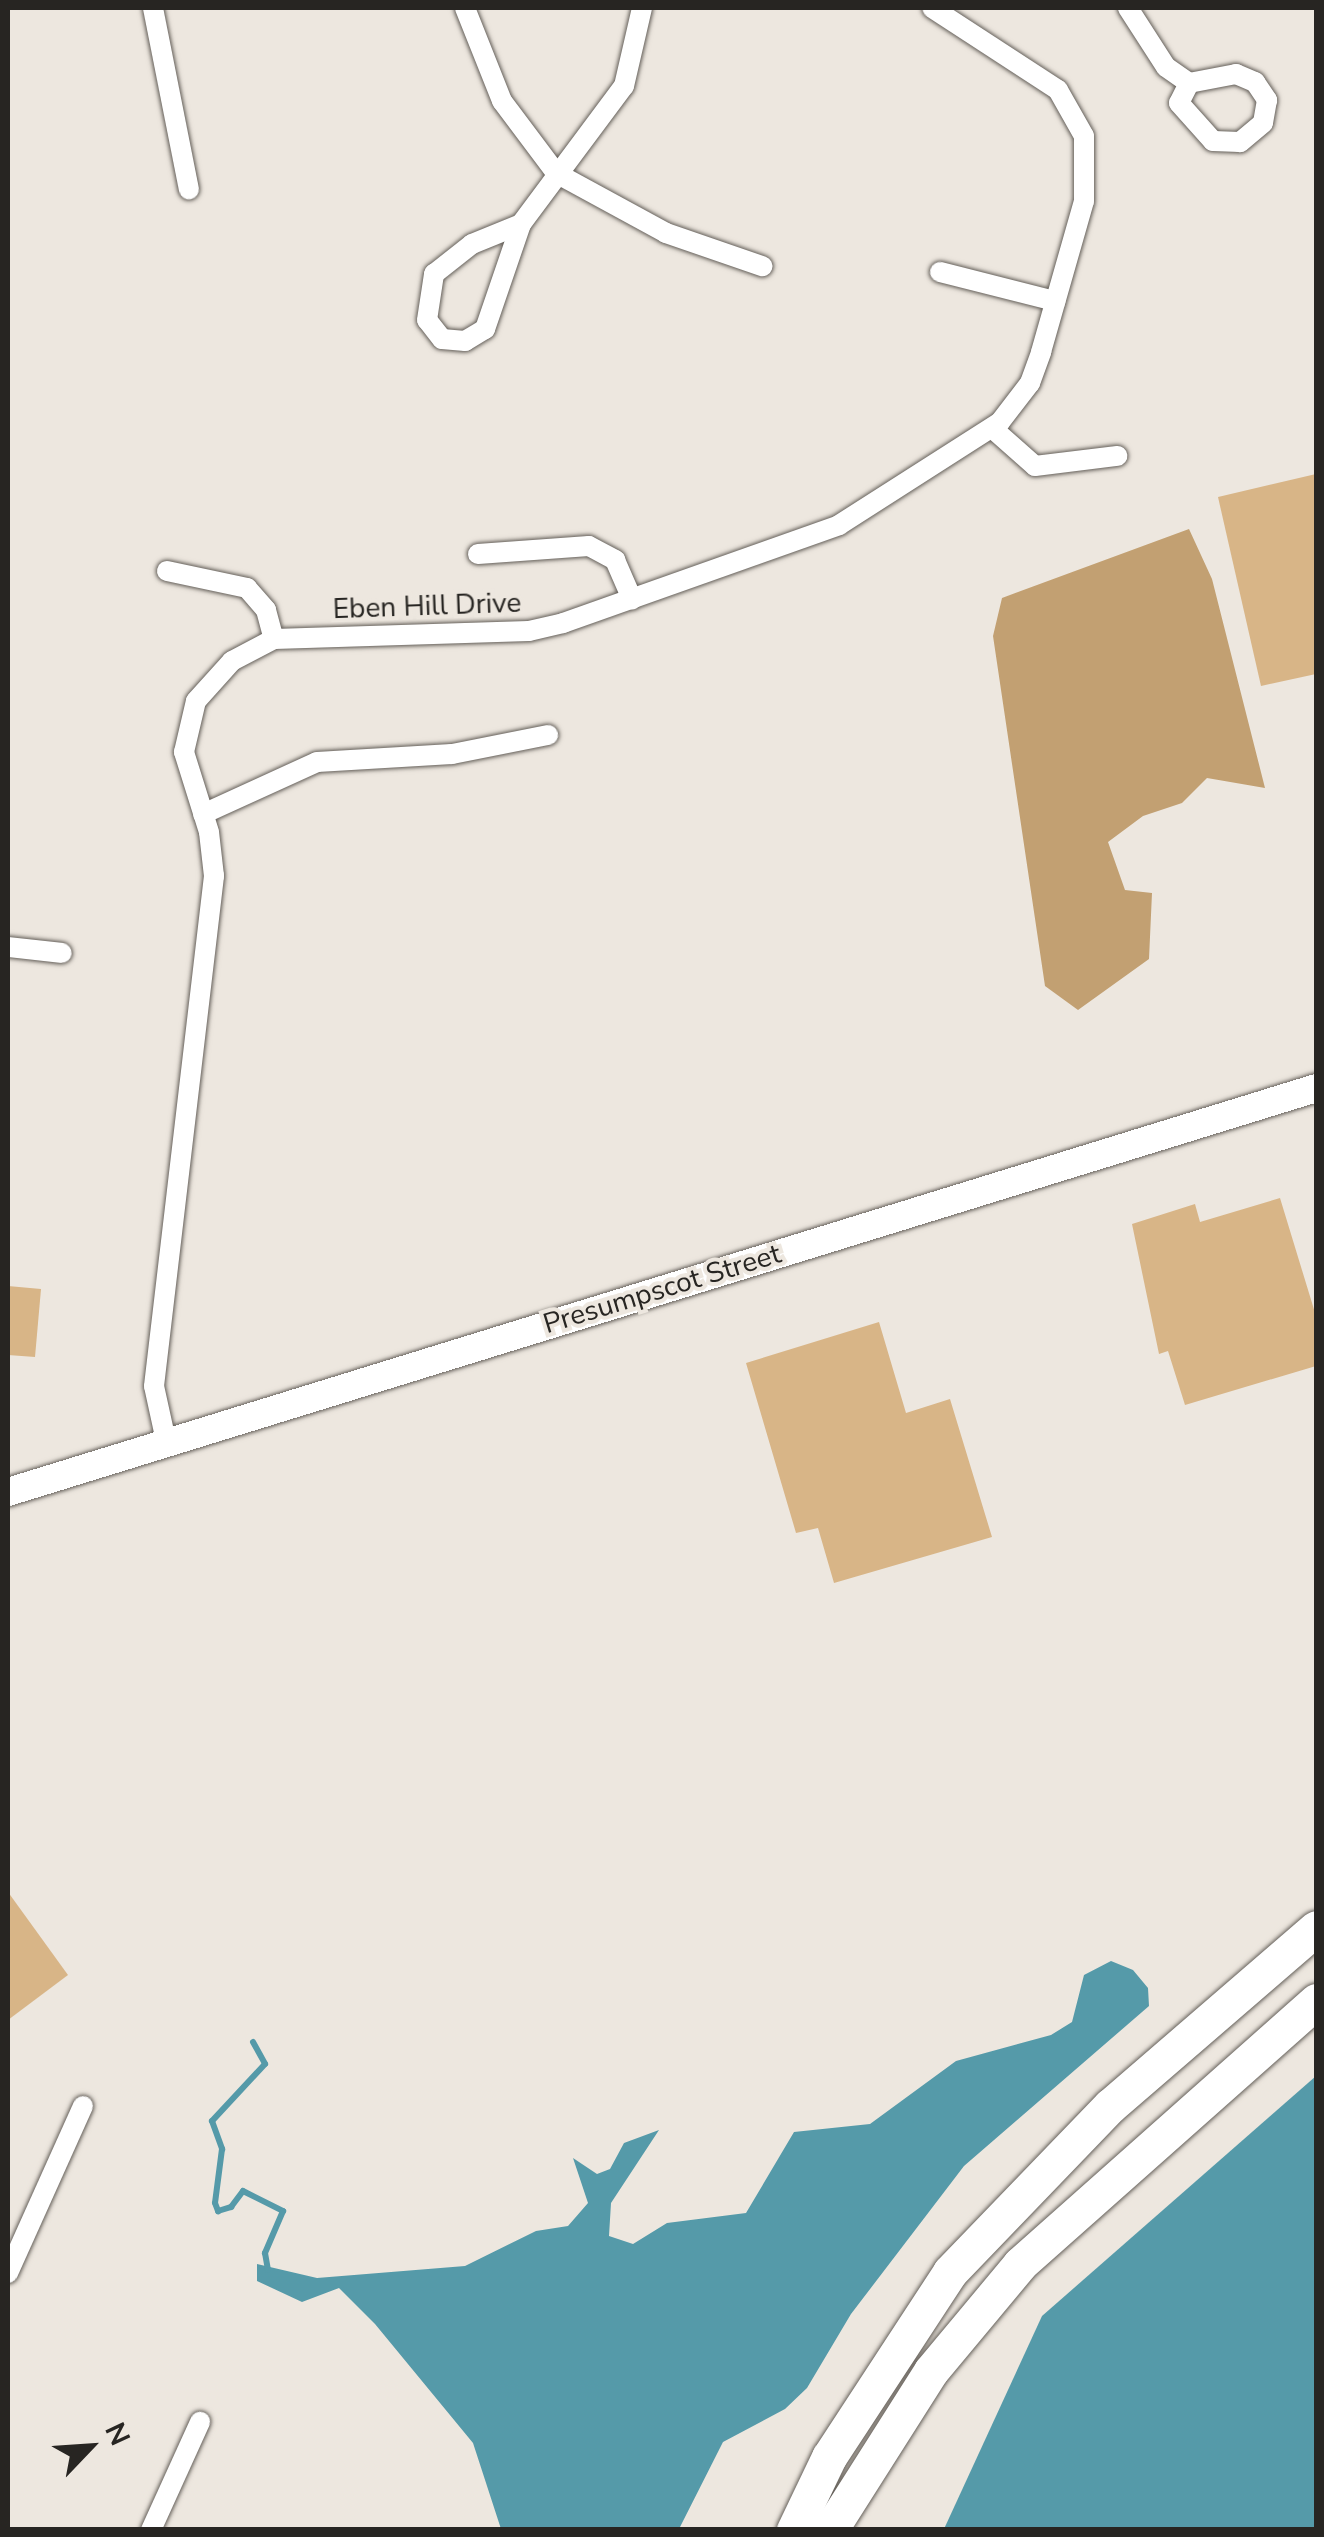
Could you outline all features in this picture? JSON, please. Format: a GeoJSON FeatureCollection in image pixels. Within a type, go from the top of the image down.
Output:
{"type":"FeatureCollection","features":[{"type":"Feature","properties":{"kind":"highway"},"geometry":{"type":"LineString","coordinates":[[794,2530],[829,2457],[950,2272],[1110,2106],[1316,1928]]}},
{"type":"Feature","properties":{"kind":"highway"},"geometry":{"type":"LineString","coordinates":[[830,2530],[931,2371],[1010,2276],[1146,2146],[1316,2001]]}},
{"type":"Feature","properties":{"kind":"street"},"geometry":{"type":"LineString","coordinates":[[153,8],[189,189]]}},
{"type":"Feature","properties":{"kind":"street"},"geometry":{"type":"LineString","coordinates":[[465,8],[502,102],[556,173],[666,233],[762,266]]}},
{"type":"Feature","properties":{"kind":"street"},"geometry":{"type":"LineString","coordinates":[[521,224],[472,244],[434,274],[427,320],[442,340],[465,341],[485,329],[521,224],[624,86],[642,8]]}},
{"type":"Feature","properties":{"kind":"street","name":"Eben Hill Drive"},"geometry":{"type":"LineString","coordinates":[[166,1441],[154,1386],[213,908],[213,851],[184,752],[192,712],[232,661],[274,640],[530,632],[632,599],[839,525],[992,428],[1030,383],[1084,200],[1084,136],[1058,90],[932,8]]}},
{"type":"Feature","properties":{"kind":"street"},"geometry":{"type":"LineString","coordinates":[[1128,8],[1166,67],[1188,82]]}},
{"type":"Feature","properties":{"kind":"street"},"geometry":{"type":"LineString","coordinates":[[940,272],[1055,301]]}},
{"type":"Feature","properties":{"kind":"street"},"geometry":{"type":"LineString","coordinates":[[992,428],[1036,466],[1117,456]]}},
{"type":"Feature","properties":{"kind":"street"},"geometry":{"type":"LineString","coordinates":[[478,554],[589,546],[615,560],[632,599]]}},
{"type":"Feature","properties":{"kind":"street"},"geometry":{"type":"LineString","coordinates":[[166,571],[247,588],[266,610],[274,640]]}},
{"type":"Feature","properties":{"kind":"street"},"geometry":{"type":"LineString","coordinates":[[202,814],[318,762],[452,754],[548,734]]}},
{"type":"Feature","properties":{"kind":"street"},"geometry":{"type":"LineString","coordinates":[[8,948],[62,954]]}},
{"type":"Feature","properties":{"kind":"street","name":"Presumpscot Street"},"geometry":{"type":"LineString","coordinates":[[8,1492],[1316,1088]]}},
{"type":"Feature","properties":{"kind":"street"},"geometry":{"type":"LineString","coordinates":[[8,2273],[83,2106]]}},
{"type":"Feature","properties":{"kind":"street"},"geometry":{"type":"LineString","coordinates":[[151,2530],[200,2422]]}},
{"type":"Feature","properties":{"kind":"shaded area"},"geometry":{"type":"Polygon","coordinates":[[[1189,529],[1212,579],[1265,788],[1207,778],[1182,803],[1143,816],[1108,842],[1125,890],[1152,893],[1149,959],[1078,1010],[1045,986],[993,636],[1002,598],[1189,529]]]}},
{"type":"Feature","properties":{"kind":"water"},"geometry":{"type":"Polygon","coordinates":[[[1111,1961],[1133,1970],[1148,1988],[1149,2006],[964,2166],[851,2314],[807,2388],[785,2409],[723,2442],[679,2529],[501,2529],[473,2443],[375,2324],[339,2288],[302,2302],[257,2281],[257,2264],[317,2278],[465,2266],[536,2231],[568,2226],[588,2203],[573,2158],[597,2174],[610,2169],[624,2143],[659,2130],[611,2203],[609,2236],[633,2244],[667,2223],[746,2213],[794,2132],[870,2124],[956,2061],[1051,2035],[1072,2022],[1084,1975],[1111,1961]]]}},
{"type":"Feature","properties":{"kind":"water"},"geometry":{"type":"Polygon","coordinates":[[[1316,2076],[1316,2529],[944,2529],[1042,2316],[1316,2076]]]}},
{"type":"Feature","properties":{"kind":"building"},"geometry":{"type":"Polygon","coordinates":[[[1316,474],[1316,674],[1261,686],[1218,497],[1316,474]]]}},
{"type":"Feature","properties":{"kind":"building"},"geometry":{"type":"Polygon","coordinates":[[[1280,1198],[1316,1316],[1316,1366],[1185,1405],[1168,1351],[1159,1354],[1132,1224],[1195,1204],[1200,1222],[1280,1198]]]}},
{"type":"Feature","properties":{"kind":"building"},"geometry":{"type":"Polygon","coordinates":[[[8,1286],[41,1289],[35,1357],[8,1355],[8,1286]]]}},
{"type":"Feature","properties":{"kind":"building"},"geometry":{"type":"Polygon","coordinates":[[[879,1322],[906,1413],[950,1399],[992,1537],[834,1583],[818,1528],[796,1533],[746,1363],[879,1322]]]}},
{"type":"Feature","properties":{"kind":"building"},"geometry":{"type":"Polygon","coordinates":[[[8,1892],[68,1975],[8,2020],[8,1892]]]}},
{"type":"Feature","properties":{"kind":"waterway"},"geometry":{"type":"LineString","coordinates":[[253,2042],[265,2064],[212,2121],[222,2149],[215,2203],[218,2211],[231,2207],[243,2191],[283,2211],[265,2253],[268,2270]]}}]}
